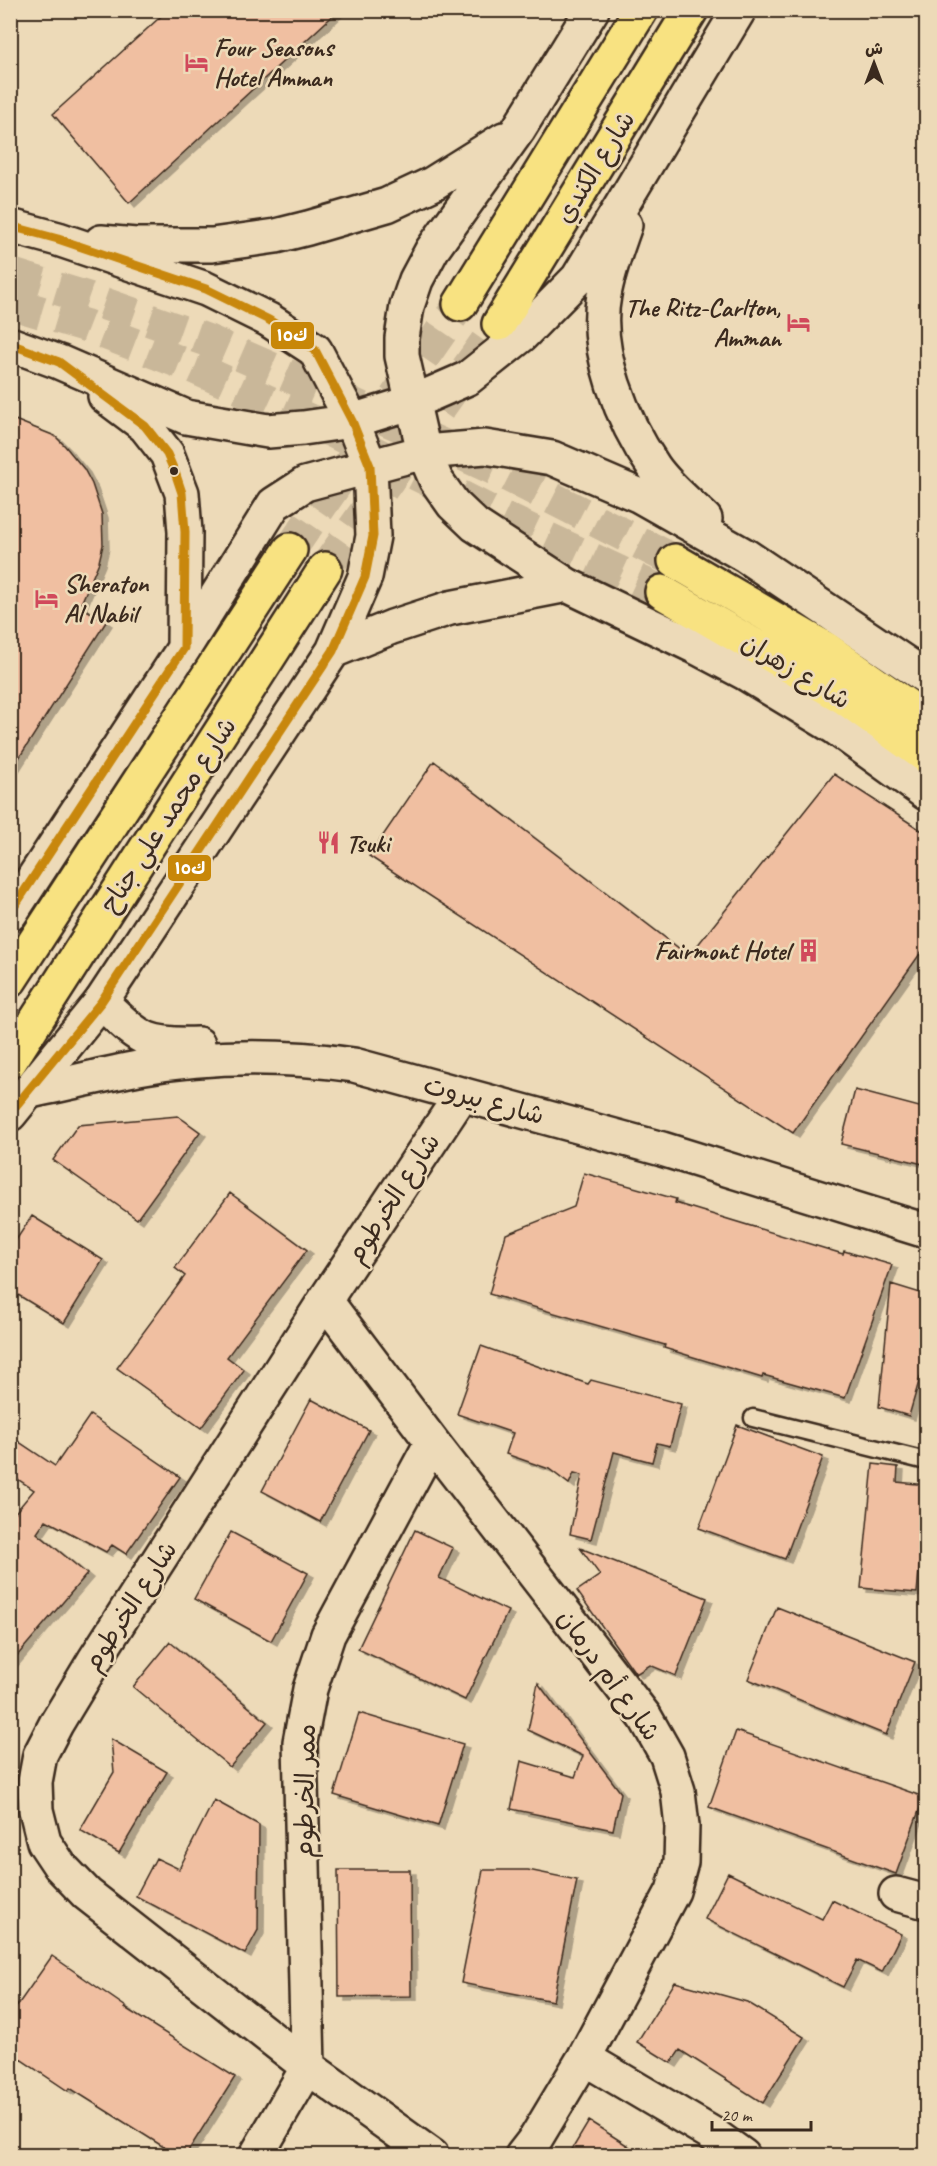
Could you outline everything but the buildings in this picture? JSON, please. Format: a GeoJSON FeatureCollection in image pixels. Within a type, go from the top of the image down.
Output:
{"type":"FeatureCollection","features":[{"type":"Feature","properties":{"kind":"main road"},"geometry":{"type":"LineString","coordinates":[[592,10],[518,130],[432,250],[416,280],[407,306],[401,347],[424,452],[442,488],[453,504],[475,525],[567,585],[745,673],[836,728],[927,793]]}},
{"type":"Feature","properties":{"kind":"main road","name":"شارع الكندي"},"geometry":{"type":"LineString","coordinates":[[460,304],[641,10]]}},
{"type":"Feature","properties":{"kind":"main road","name":"شارع الكندي"},"geometry":{"type":"LineString","coordinates":[[499,324],[691,10]]}},
{"type":"Feature","properties":{"kind":"main road"},"geometry":{"type":"LineString","coordinates":[[10,344],[59,362],[186,417],[268,430],[352,421],[413,402],[468,378],[522,335],[578,278],[739,10]]}},
{"type":"Feature","properties":{"kind":"main road"},"geometry":{"type":"LineString","coordinates":[[58,239],[136,245],[212,245],[276,236],[387,205],[432,184],[518,130]]}},
{"type":"Feature","properties":{"kind":"main road"},"geometry":{"type":"LineString","coordinates":[[646,164],[614,257],[603,297],[602,335],[605,357],[619,400],[655,469],[746,556]]}},
{"type":"Feature","properties":{"kind":"main road"},"geometry":{"type":"LineString","coordinates":[[10,226],[58,239],[206,289],[269,320],[315,350],[352,421],[370,466]]}},
{"type":"Feature","properties":{"kind":"main road"},"geometry":{"type":"LineString","coordinates":[[59,362],[145,426],[166,454],[176,475],[182,493],[185,531],[184,648]]}},
{"type":"Feature","properties":{"kind":"main road"},"geometry":{"type":"LineString","coordinates":[[10,914],[184,648],[274,504],[305,484],[424,452],[485,447],[552,458],[638,495],[746,556],[927,677]]}},
{"type":"Feature","properties":{"kind":"main road","name":"شارع محمد علي جناح"},"geometry":{"type":"LineString","coordinates":[[20,1102],[101,1002],[333,651],[365,577],[372,537],[370,466]]}},
{"type":"Feature","properties":{"kind":"main road","name":"شارع محمد علي جناح"},"geometry":{"type":"LineString","coordinates":[[10,980],[290,550]]}},
{"type":"Feature","properties":{"kind":"main road","name":"شارع زهران"},"geometry":{"type":"LineString","coordinates":[[675,561],[826,649],[927,719]]}},
{"type":"Feature","properties":{"kind":"main road","name":"شارع محمد علي جناح"},"geometry":{"type":"LineString","coordinates":[[10,1061],[325,569]]}},
{"type":"Feature","properties":{"kind":"main road"},"geometry":{"type":"LineString","coordinates":[[333,651],[392,627],[450,608],[567,585]]}},
{"type":"Feature","properties":{"kind":"main road","name":"شارع زهران"},"geometry":{"type":"LineString","coordinates":[[662,592],[845,698],[927,756]]}},
{"type":"Feature","properties":{"kind":"main road","name":"شارع بيروت"},"geometry":{"type":"LineString","coordinates":[[101,1002],[134,1032],[154,1042],[167,1045],[285,1042],[359,1057],[462,1094],[770,1161],[927,1212]]}},
{"type":"Feature","properties":{"kind":"main road","name":"شارع بيروت"},"geometry":{"type":"LineString","coordinates":[[20,1102],[139,1068],[210,1059],[406,1058],[665,1140],[927,1231]]}},
{"type":"Feature","properties":{"kind":"main road","name":"شارع الخرطوم"},"geometry":{"type":"LineString","coordinates":[[308,2067],[87,1894],[60,1866],[44,1842],[36,1810],[35,1782],[40,1755],[56,1724],[326,1300],[462,1094]]}},
{"type":"Feature","properties":{"kind":"main road","name":"شارع أم درمان"},"geometry":{"type":"LineString","coordinates":[[326,1300],[432,1442],[645,1717],[667,1756],[678,1791],[682,1826],[681,1862],[673,1891],[584,2058],[536,2138],[522,2156]]}},
{"type":"Feature","properties":{"kind":"main road","name":"ممر الخرطوم"},"geometry":{"type":"LineString","coordinates":[[308,2067],[300,1742],[310,1689],[328,1635],[432,1442]]}},
{"type":"Feature","properties":{"kind":"main road"},"geometry":{"type":"LineString","coordinates":[[584,2058],[711,2133],[743,2156]]}},
{"type":"Feature","properties":{"kind":"main road"},"geometry":{"type":"LineString","coordinates":[[256,2156],[308,2067],[432,2156]]}},
{"type":"Feature","properties":{"kind":"lane"},"geometry":{"type":"LineString","coordinates":[[753,1418],[927,1461]]}},
{"type":"Feature","properties":{"kind":"tunnel"},"geometry":{"type":"LineString","coordinates":[[10,274],[88,298],[206,340],[499,471],[675,561]]}},
{"type":"Feature","properties":{"kind":"tunnel"},"geometry":{"type":"LineString","coordinates":[[10,303],[84,325],[195,368],[322,426],[489,511],[662,592]]}},
{"type":"Feature","properties":{"kind":"tunnel"},"geometry":{"type":"LineString","coordinates":[[395,398],[460,304]]}},
{"type":"Feature","properties":{"kind":"tunnel"},"geometry":{"type":"LineString","coordinates":[[325,569],[499,324]]}},
{"type":"Feature","properties":{"kind":"tunnel"},"geometry":{"type":"LineString","coordinates":[[290,550],[354,458]]}},
{"type":"Feature","properties":{"kind":"transit line","name":"ك١٥"},"geometry":{"type":"LineString","coordinates":[[10,226],[58,239],[206,289],[269,320],[315,350],[352,421],[370,466],[373,536],[365,577],[333,651],[101,1002],[10,1113]]}},
{"type":"Feature","properties":{"kind":"transit line","name":"ك١٥"},"geometry":{"type":"LineString","coordinates":[[10,344],[59,362],[145,426],[167,454],[176,475],[182,493],[185,532],[184,648],[10,913]]}},
{"type":"Feature","properties":{"kind":"place","name":"Four Seasons Hotel Amman"},"geometry":{"type":"Point","coordinates":[196,62]}},
{"type":"Feature","properties":{"kind":"place","name":"The Ritz-Carlton, Amman"},"geometry":{"type":"Point","coordinates":[799,322]}},
{"type":"Feature","properties":{"kind":"place","name":"Sheraton Al Nabil"},"geometry":{"type":"Point","coordinates":[46,598]}},
{"type":"Feature","properties":{"kind":"place","name":"Tsuki"},"geometry":{"type":"Point","coordinates":[328,843]}},
{"type":"Feature","properties":{"kind":"place","name":"Fairmont Hotel"},"geometry":{"type":"Point","coordinates":[808,950]}}]}
